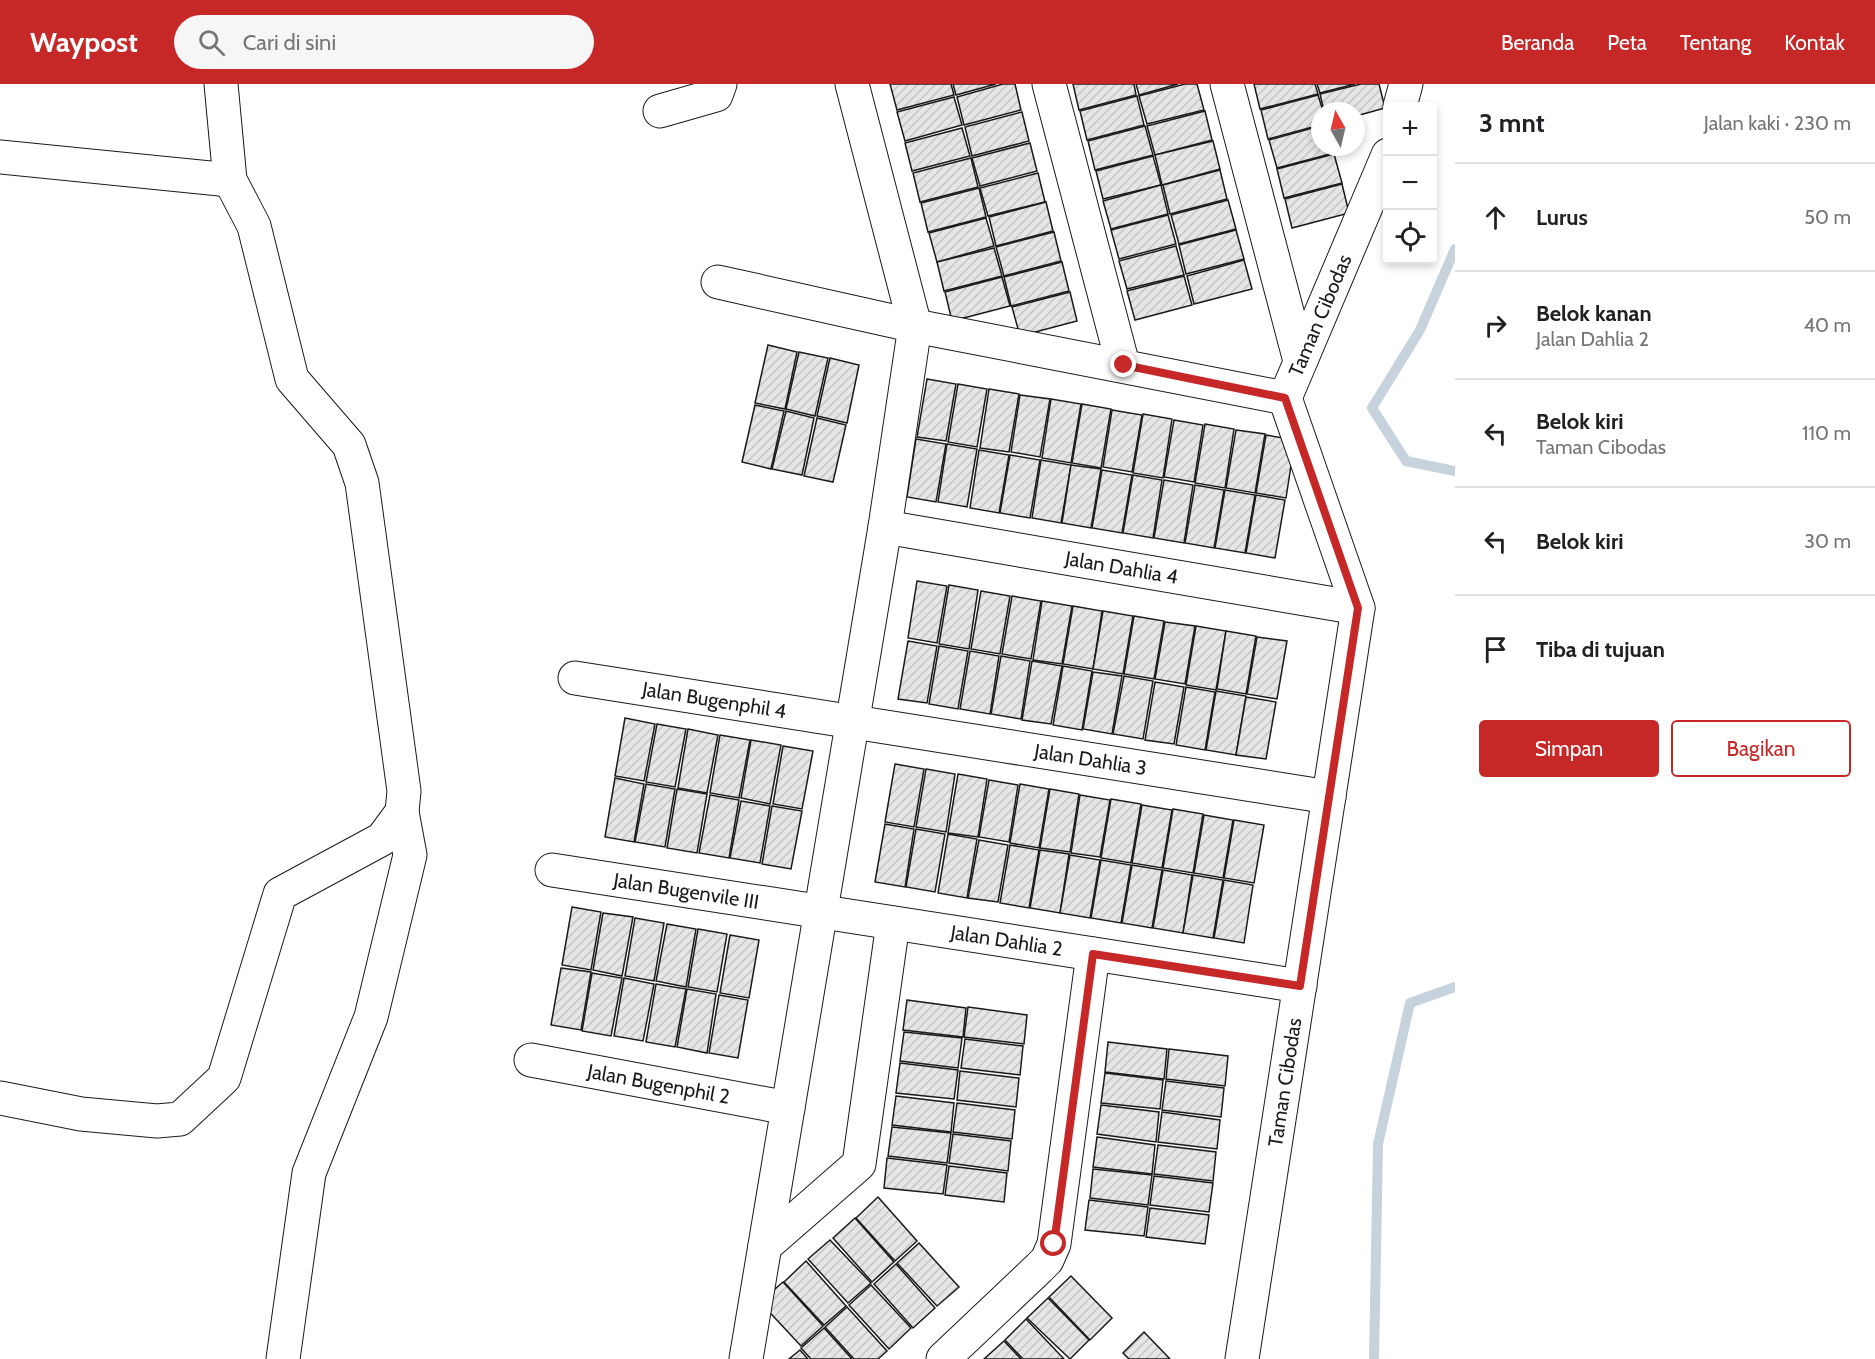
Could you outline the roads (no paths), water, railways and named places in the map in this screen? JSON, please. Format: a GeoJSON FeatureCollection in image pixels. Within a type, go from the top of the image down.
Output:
{"type":"FeatureCollection","features":[{"type":"Feature","properties":{"kind":"street"},"geometry":{"type":"LineString","coordinates":[[221,84],[230,180],[254,226],[292,379],[350,445],[362,483],[404,792],[402,812],[410,855],[371,1017],[309,1173],[283,1359]]}},
{"type":"Feature","properties":{"kind":"street"},"geometry":{"type":"LineString","coordinates":[[660,111],[716,95],[720,84]]}},
{"type":"Feature","properties":{"kind":"street"},"geometry":{"type":"LineString","coordinates":[[746,1359],[885,527],[915,326],[852,84]]}},
{"type":"Feature","properties":{"kind":"street"},"geometry":{"type":"LineString","coordinates":[[1049,84],[1124,365]]}},
{"type":"Feature","properties":{"kind":"street"},"geometry":{"type":"LineString","coordinates":[[1227,84],[1300,362]]}},
{"type":"Feature","properties":{"kind":"street"},"geometry":{"type":"LineString","coordinates":[[1401,102],[1406,84]]}},
{"type":"Feature","properties":{"kind":"street","name":"Taman Cibodas"},"geometry":{"type":"LineString","coordinates":[[1242,1359],[1358,608],[1285,398],[1388,156]]}},
{"type":"Feature","properties":{"kind":"street"},"geometry":{"type":"LineString","coordinates":[[0,157],[230,180]]}},
{"type":"Feature","properties":{"kind":"street"},"geometry":{"type":"LineString","coordinates":[[718,282],[915,326],[1285,398]]}},
{"type":"Feature","properties":{"kind":"street","name":"Jalan Dahlia 4"},"geometry":{"type":"LineString","coordinates":[[885,527],[1358,608]]}},
{"type":"Feature","properties":{"kind":"street","name":"Jalan Bugenphil 4"},"geometry":{"type":"LineString","coordinates":[[575,678],[853,722]]}},
{"type":"Feature","properties":{"kind":"street","name":"Jalan Dahlia 3"},"geometry":{"type":"LineString","coordinates":[[853,722],[1329,797]]}},
{"type":"Feature","properties":{"kind":"street"},"geometry":{"type":"LineString","coordinates":[[0,1098],[81,1114],[156,1121],[180,1119],[224,1078],[280,894],[382,839],[402,812]]}},
{"type":"Feature","properties":{"kind":"street","name":"Jalan Bugenvile III"},"geometry":{"type":"LineString","coordinates":[[552,870],[821,912]]}},
{"type":"Feature","properties":{"kind":"street","name":"Jalan Dahlia 2"},"geometry":{"type":"LineString","coordinates":[[821,912],[1300,986]]}},
{"type":"Feature","properties":{"kind":"street"},"geometry":{"type":"LineString","coordinates":[[765,1246],[859,1164],[893,923]]}},
{"type":"Feature","properties":{"kind":"street"},"geometry":{"type":"LineString","coordinates":[[943,1359],[1047,1260],[1054,1244],[1093,954]]}},
{"type":"Feature","properties":{"kind":"street","name":"Jalan Bugenphil 2"},"geometry":{"type":"LineString","coordinates":[[531,1060],[788,1108]]}},
{"type":"Feature","properties":{"kind":"waterway"},"geometry":{"type":"LineString","coordinates":[[1455,249],[1420,330],[1372,408],[1406,461],[1455,471]]}},
{"type":"Feature","properties":{"kind":"waterway"},"geometry":{"type":"LineString","coordinates":[[1374,1359],[1378,1144],[1410,1003],[1455,987]]}}]}
